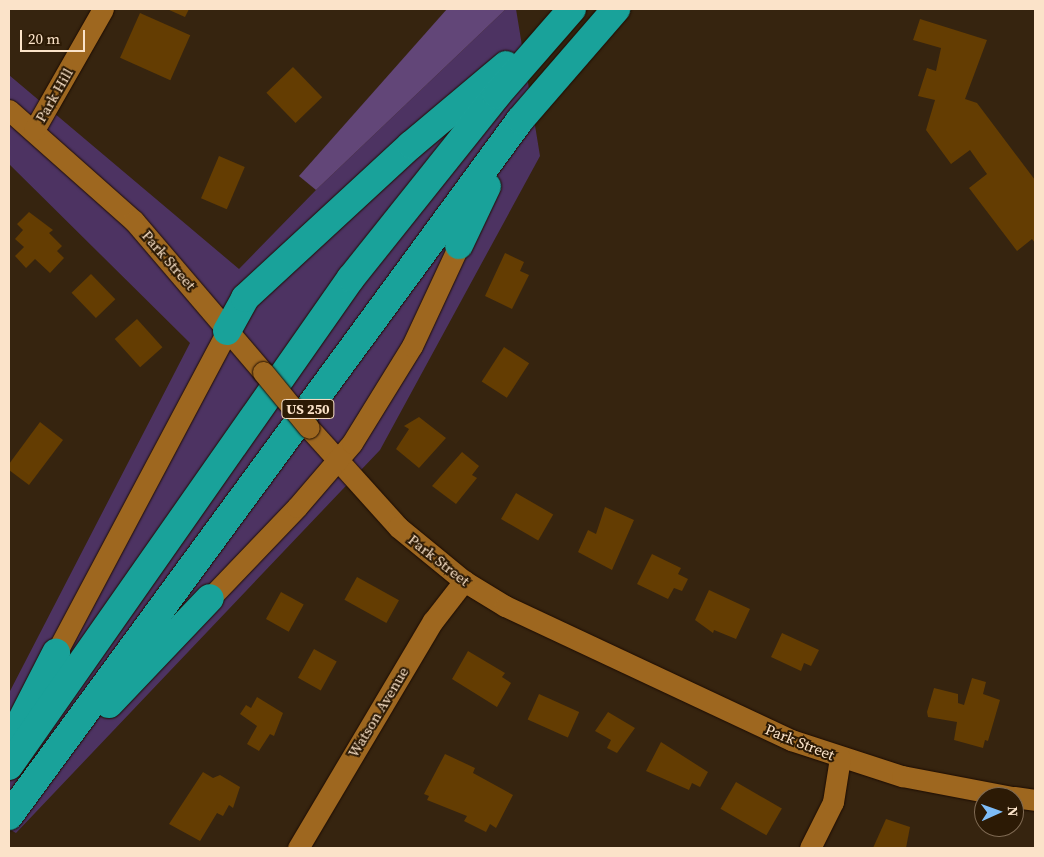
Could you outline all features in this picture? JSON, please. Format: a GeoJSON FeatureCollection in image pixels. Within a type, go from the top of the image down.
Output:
{"type":"FeatureCollection","features":[{"type":"Feature","properties":{"kind":"highway"},"geometry":{"type":"LineString","coordinates":[[227,331],[245,298],[320,228],[572,9]]}},
{"type":"Feature","properties":{"kind":"highway","name":"US 250"},"geometry":{"type":"LineString","coordinates":[[9,766],[351,278],[497,95],[572,9]]}},
{"type":"Feature","properties":{"kind":"highway","name":"US 250"},"geometry":{"type":"LineString","coordinates":[[9,816],[520,120],[616,9]]}},
{"type":"Feature","properties":{"kind":"highway"},"geometry":{"type":"LineString","coordinates":[[459,246],[520,120]]}},
{"type":"Feature","properties":{"kind":"highway"},"geometry":{"type":"LineString","coordinates":[[28,788],[210,598]]}},
{"type":"Feature","properties":{"kind":"highway"},"geometry":{"type":"LineString","coordinates":[[9,745],[56,653]]}},
{"type":"Feature","properties":{"kind":"street","name":"Park Hill"},"geometry":{"type":"LineString","coordinates":[[34,130],[103,9]]}},
{"type":"Feature","properties":{"kind":"street","name":"Park Street"},"geometry":{"type":"LineString","coordinates":[[9,110],[34,130],[134,221],[337,461],[398,527],[464,581],[551,630],[783,736],[840,758],[902,776],[974,790]]}},
{"type":"Feature","properties":{"kind":"street"},"geometry":{"type":"LineString","coordinates":[[210,598],[337,461],[386,392],[459,246]]}},
{"type":"Feature","properties":{"kind":"street"},"geometry":{"type":"LineString","coordinates":[[56,653],[227,331]]}},
{"type":"Feature","properties":{"kind":"street","name":"Watson Avenue"},"geometry":{"type":"LineString","coordinates":[[298,848],[433,621],[464,581]]}},
{"type":"Feature","properties":{"kind":"street"},"geometry":{"type":"LineString","coordinates":[[810,848],[833,802],[840,758]]}},
{"type":"Feature","properties":{"kind":"shaded area"},"geometry":{"type":"Polygon","coordinates":[[[447,9],[506,9],[316,190],[299,176],[447,9]]]}},
{"type":"Feature","properties":{"kind":"shaded area"},"geometry":{"type":"Polygon","coordinates":[[[506,9],[516,9],[540,156],[380,450],[16,833],[9,829],[9,693],[190,343],[9,164],[9,75],[239,269],[316,190],[506,9]]]}},
{"type":"Feature","properties":{"kind":"building"},"geometry":{"type":"Polygon","coordinates":[[[167,9],[189,9],[185,17],[167,9]]]}},
{"type":"Feature","properties":{"kind":"building"},"geometry":{"type":"Polygon","coordinates":[[[140,13],[190,35],[170,80],[120,58],[140,13]]]}},
{"type":"Feature","properties":{"kind":"building"},"geometry":{"type":"Polygon","coordinates":[[[920,19],[987,40],[965,99],[977,103],[1035,180],[1035,243],[1032,239],[1017,251],[969,188],[987,174],[970,150],[951,164],[926,130],[935,100],[918,96],[927,68],[936,71],[941,48],[913,40],[920,19]]]}},
{"type":"Feature","properties":{"kind":"building"},"geometry":{"type":"Polygon","coordinates":[[[293,67],[322,97],[296,123],[266,93],[293,67]]]}},
{"type":"Feature","properties":{"kind":"building"},"geometry":{"type":"Polygon","coordinates":[[[219,156],[245,167],[227,209],[201,198],[219,156]]]}},
{"type":"Feature","properties":{"kind":"building"},"geometry":{"type":"Polygon","coordinates":[[[29,212],[53,230],[49,233],[62,246],[57,251],[64,258],[50,273],[35,259],[26,268],[15,256],[24,247],[15,239],[23,230],[17,224],[29,212]]]}},
{"type":"Feature","properties":{"kind":"building"},"geometry":{"type":"Polygon","coordinates":[[[505,253],[524,262],[520,271],[529,275],[512,309],[485,296],[505,253]]]}},
{"type":"Feature","properties":{"kind":"building"},"geometry":{"type":"Polygon","coordinates":[[[91,274],[115,299],[96,318],[72,293],[91,274]]]}},
{"type":"Feature","properties":{"kind":"building"},"geometry":{"type":"Polygon","coordinates":[[[137,319],[162,347],[140,367],[115,339],[137,319]]]}},
{"type":"Feature","properties":{"kind":"building"},"geometry":{"type":"Polygon","coordinates":[[[504,347],[529,363],[507,398],[482,381],[504,347]]]}},
{"type":"Feature","properties":{"kind":"building"},"geometry":{"type":"Polygon","coordinates":[[[419,417],[446,438],[419,468],[396,449],[409,429],[404,426],[419,417]]]}},
{"type":"Feature","properties":{"kind":"building"},"geometry":{"type":"Polygon","coordinates":[[[40,422],[63,440],[29,485],[9,470],[9,464],[40,422]]]}},
{"type":"Feature","properties":{"kind":"building"},"geometry":{"type":"Polygon","coordinates":[[[462,452],[479,466],[472,475],[477,478],[456,504],[432,486],[462,452]]]}},
{"type":"Feature","properties":{"kind":"building"},"geometry":{"type":"Polygon","coordinates":[[[516,493],[553,514],[538,540],[501,519],[516,493]]]}},
{"type":"Feature","properties":{"kind":"building"},"geometry":{"type":"Polygon","coordinates":[[[605,507],[634,520],[612,570],[578,552],[588,530],[596,534],[605,507]]]}},
{"type":"Feature","properties":{"kind":"building"},"geometry":{"type":"Polygon","coordinates":[[[652,554],[681,568],[678,574],[688,579],[682,591],[674,588],[668,599],[637,584],[652,554]]]}},
{"type":"Feature","properties":{"kind":"building"},"geometry":{"type":"Polygon","coordinates":[[[357,577],[399,600],[386,623],[344,600],[357,577]]]}},
{"type":"Feature","properties":{"kind":"building"},"geometry":{"type":"Polygon","coordinates":[[[709,590],[750,609],[736,639],[714,630],[713,633],[695,620],[709,590]]]}},
{"type":"Feature","properties":{"kind":"building"},"geometry":{"type":"Polygon","coordinates":[[[281,592],[304,605],[289,632],[266,619],[281,592]]]}},
{"type":"Feature","properties":{"kind":"building"},"geometry":{"type":"Polygon","coordinates":[[[782,633],[819,650],[811,666],[804,663],[801,671],[771,657],[782,633]]]}},
{"type":"Feature","properties":{"kind":"building"},"geometry":{"type":"Polygon","coordinates":[[[314,649],[337,662],[321,690],[298,678],[314,649]]]}},
{"type":"Feature","properties":{"kind":"building"},"geometry":{"type":"Polygon","coordinates":[[[468,651],[505,673],[502,677],[511,683],[497,707],[452,679],[468,651]]]}},
{"type":"Feature","properties":{"kind":"building"},"geometry":{"type":"Polygon","coordinates":[[[972,678],[986,682],[983,694],[1000,700],[988,741],[985,740],[983,748],[954,740],[957,722],[928,717],[927,712],[934,688],[958,694],[958,703],[964,705],[972,678]]]}},
{"type":"Feature","properties":{"kind":"building"},"geometry":{"type":"Polygon","coordinates":[[[539,694],[579,712],[568,737],[528,720],[539,694]]]}},
{"type":"Feature","properties":{"kind":"building"},"geometry":{"type":"Polygon","coordinates":[[[257,697],[283,713],[274,736],[270,734],[259,751],[247,744],[257,726],[240,714],[246,705],[251,708],[257,697]]]}},
{"type":"Feature","properties":{"kind":"building"},"geometry":{"type":"Polygon","coordinates":[[[608,712],[635,728],[617,753],[607,748],[611,740],[595,731],[608,712]]]}},
{"type":"Feature","properties":{"kind":"building"},"geometry":{"type":"Polygon","coordinates":[[[661,742],[708,772],[700,787],[692,783],[689,790],[646,771],[661,742]]]}},
{"type":"Feature","properties":{"kind":"building"},"geometry":{"type":"Polygon","coordinates":[[[445,754],[475,768],[473,773],[513,795],[496,828],[490,824],[486,832],[464,821],[467,816],[427,800],[429,796],[424,794],[445,754]]]}},
{"type":"Feature","properties":{"kind":"building"},"geometry":{"type":"Polygon","coordinates":[[[203,772],[213,778],[220,775],[240,787],[233,808],[229,805],[223,816],[217,813],[200,841],[169,824],[203,772]]]}},
{"type":"Feature","properties":{"kind":"building"},"geometry":{"type":"Polygon","coordinates":[[[736,782],[782,808],[766,835],[720,809],[736,782]]]}},
{"type":"Feature","properties":{"kind":"building"},"geometry":{"type":"Polygon","coordinates":[[[886,819],[910,827],[906,848],[873,848],[886,819]]]}}]}
